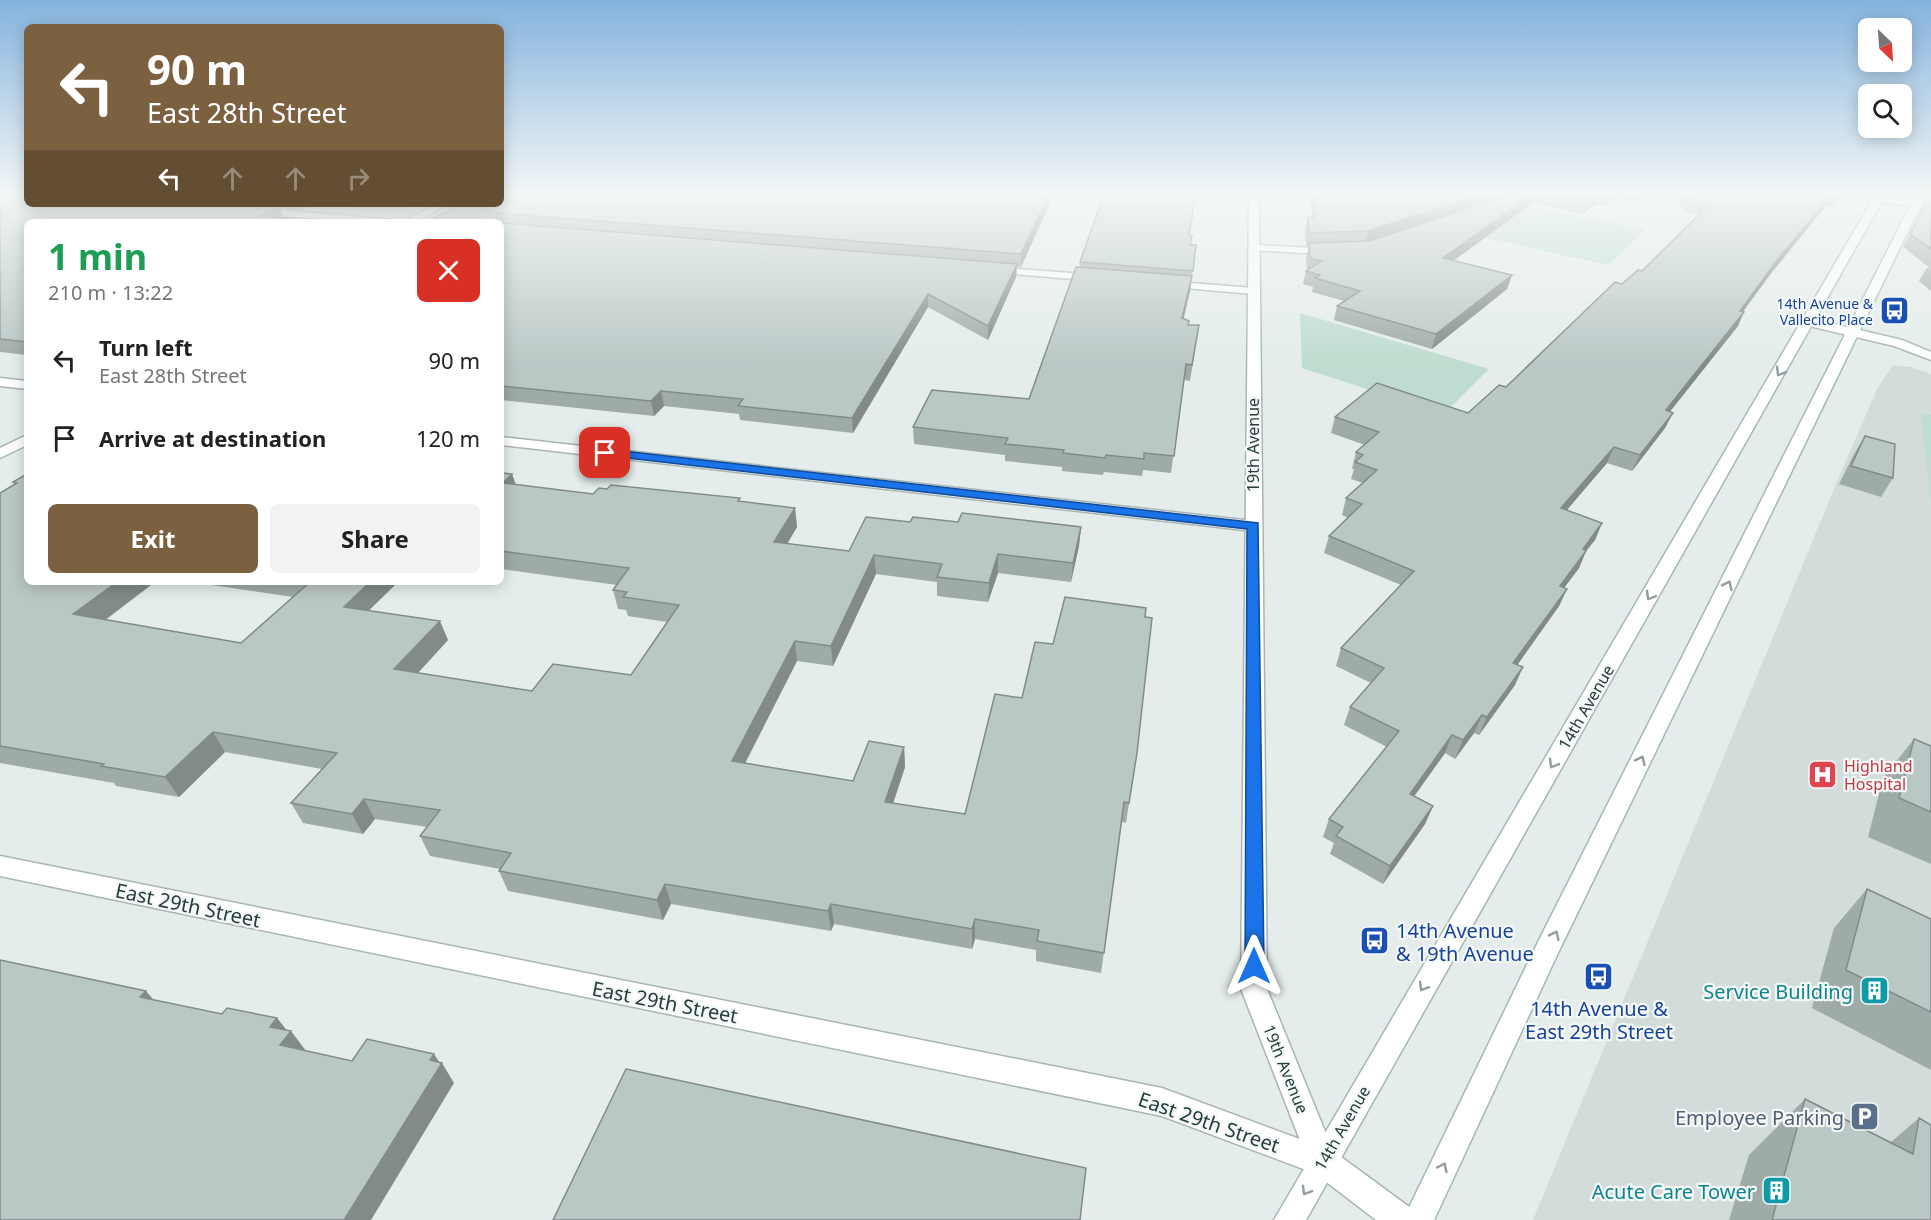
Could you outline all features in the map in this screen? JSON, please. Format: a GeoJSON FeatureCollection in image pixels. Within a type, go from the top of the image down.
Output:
{"type":"FeatureCollection","features":[{"type":"Feature","properties":{"kind":"street","name":"19th Avenue"},"geometry":{"type":"LineString","coordinates":[[1256,251],[1253,291],[1254,989],[1322,1161]]}},
{"type":"Feature","properties":{"kind":"street","name":"14th Avenue"},"geometry":{"type":"LineString","coordinates":[[1289,1220],[1849,251]]}},
{"type":"Feature","properties":{"kind":"street"},"geometry":{"type":"LineString","coordinates":[[1418,1220],[1547,950],[1893,251]]}},
{"type":"Feature","properties":{"kind":"street"},"geometry":{"type":"LineString","coordinates":[[978,269],[1110,279]]}},
{"type":"Feature","properties":{"kind":"street"},"geometry":{"type":"LineString","coordinates":[[1158,283],[1253,291]]}},
{"type":"Feature","properties":{"kind":"street"},"geometry":{"type":"LineString","coordinates":[[1809,322],[1898,343],[1931,356]]}},
{"type":"Feature","properties":{"kind":"street"},"geometry":{"type":"LineString","coordinates":[[1898,343],[1931,345]]}},
{"type":"Feature","properties":{"kind":"street"},"geometry":{"type":"LineString","coordinates":[[0,382],[24,385]]}},
{"type":"Feature","properties":{"kind":"street"},"geometry":{"type":"LineString","coordinates":[[0,454],[24,441]]}},
{"type":"Feature","properties":{"kind":"street"},"geometry":{"type":"LineString","coordinates":[[504,441],[1253,526]]}},
{"type":"Feature","properties":{"kind":"street","name":"East 29th Street"},"geometry":{"type":"LineString","coordinates":[[0,866],[1162,1102],[1322,1161]]}},
{"type":"Feature","properties":{"kind":"street"},"geometry":{"type":"LineString","coordinates":[[1322,1161],[1401,1220]]}},
{"type":"Feature","properties":{"kind":"shaded area","name":"Highland Hospital"},"geometry":{"type":"Polygon","coordinates":[[[1893,365],[1911,367],[1931,374],[1931,1220],[1533,1220],[1836,484],[1877,389],[1893,365]]]}},
{"type":"Feature","properties":{"kind":"green space"},"geometry":{"type":"Polygon","coordinates":[[[1544,251],[1623,251],[1608,265],[1544,251]]]}},
{"type":"Feature","properties":{"kind":"green space"},"geometry":{"type":"Polygon","coordinates":[[[1300,313],[1489,369],[1444,414],[1302,368],[1300,313]]]}},
{"type":"Feature","properties":{"kind":"green space"},"geometry":{"type":"Polygon","coordinates":[[[1921,415],[1931,415],[1931,504],[1921,415]]]}},
{"type":"Feature","properties":{"kind":"building"},"geometry":{"type":"Polygon","coordinates":[[[0,251],[24,251],[24,342],[0,339],[0,251]]]}},
{"type":"Feature","properties":{"kind":"building"},"geometry":{"type":"Polygon","coordinates":[[[504,251],[853,251],[1017,264],[988,326],[928,294],[852,418],[738,406],[743,399],[661,391],[651,401],[504,386],[504,251]]]}},
{"type":"Feature","properties":{"kind":"building"},"geometry":{"type":"Polygon","coordinates":[[[982,251],[1022,251],[1021,254],[982,251]]]}},
{"type":"Feature","properties":{"kind":"building"},"geometry":{"type":"Polygon","coordinates":[[[1084,251],[1195,251],[1193,271],[1080,262],[1084,251]]]}},
{"type":"Feature","properties":{"kind":"building"},"geometry":{"type":"Polygon","coordinates":[[[1310,251],[1453,251],[1443,258],[1512,275],[1436,334],[1337,306],[1360,291],[1315,278],[1320,275],[1306,271],[1321,261],[1310,258],[1310,251]]]}},
{"type":"Feature","properties":{"kind":"building"},"geometry":{"type":"Polygon","coordinates":[[[1662,251],[1785,251],[1740,311],[1744,312],[1666,410],[1673,413],[1640,455],[1614,447],[1561,508],[1602,523],[1583,549],[1586,551],[1560,586],[1567,589],[1513,663],[1523,667],[1487,717],[1482,715],[1463,740],[1452,735],[1410,794],[1433,806],[1390,866],[1336,836],[1343,827],[1329,819],[1399,731],[1350,707],[1384,668],[1341,648],[1414,571],[1329,536],[1362,504],[1346,498],[1377,470],[1355,462],[1363,455],[1356,452],[1379,432],[1335,417],[1377,383],[1468,413],[1499,385],[1506,387],[1615,282],[1622,284],[1638,270],[1642,271],[1662,251]]]}},
{"type":"Feature","properties":{"kind":"building"},"geometry":{"type":"Polygon","coordinates":[[[1076,267],[1192,276],[1182,318],[1189,321],[1188,325],[1199,325],[1192,365],[1186,364],[1174,456],[1144,453],[1144,459],[1106,455],[1105,458],[1063,453],[1064,450],[1005,444],[1008,438],[913,427],[932,390],[1029,399],[1076,267]]]}},
{"type":"Feature","properties":{"kind":"building"},"geometry":{"type":"Polygon","coordinates":[[[1865,436],[1895,444],[1893,478],[1851,466],[1865,436]]]}},
{"type":"Feature","properties":{"kind":"building"},"geometry":{"type":"Polygon","coordinates":[[[504,473],[512,474],[504,482],[504,473]]]}},
{"type":"Feature","properties":{"kind":"building"},"geometry":{"type":"Polygon","coordinates":[[[24,476],[24,585],[113,585],[73,614],[241,643],[307,585],[367,585],[344,607],[440,621],[394,669],[532,691],[553,664],[631,675],[679,605],[623,597],[627,592],[613,590],[629,568],[504,551],[504,483],[593,494],[599,488],[607,489],[611,485],[740,498],[738,501],[795,508],[774,542],[849,551],[866,517],[910,522],[913,517],[958,522],[962,513],[1081,527],[1073,563],[998,554],[989,583],[937,577],[942,564],[874,555],[831,646],[795,641],[732,761],[853,781],[869,741],[904,747],[885,802],[965,814],[995,694],[1022,698],[1035,642],[1053,644],[1065,597],[1146,608],[1145,617],[1152,618],[1137,753],[1129,803],[1124,802],[1104,953],[1037,941],[1039,930],[975,919],[972,929],[831,904],[828,911],[665,884],[657,900],[499,871],[511,853],[420,836],[440,810],[364,799],[352,814],[291,803],[337,753],[213,732],[165,777],[0,746],[0,493],[17,483],[13,482],[24,476]]]}},
{"type":"Feature","properties":{"kind":"building"},"geometry":{"type":"Polygon","coordinates":[[[1914,739],[1931,746],[1931,812],[1899,798],[1914,739]]]}},
{"type":"Feature","properties":{"kind":"building"},"geometry":{"type":"Polygon","coordinates":[[[1867,889],[1931,919],[1931,1012],[1846,970],[1867,889]]]}},
{"type":"Feature","properties":{"kind":"building"},"geometry":{"type":"Polygon","coordinates":[[[0,960],[146,991],[140,997],[222,1014],[227,1008],[277,1018],[270,1027],[291,1031],[280,1045],[352,1061],[367,1039],[434,1054],[430,1060],[442,1063],[344,1220],[0,1220],[0,960]]]}},
{"type":"Feature","properties":{"kind":"building"},"geometry":{"type":"Polygon","coordinates":[[[626,1069],[1086,1168],[1080,1220],[553,1220],[626,1069]]]}},
{"type":"Feature","properties":{"kind":"building"},"geometry":{"type":"Polygon","coordinates":[[[1805,1099],[1913,1154],[1919,1118],[1931,1125],[1931,1220],[1772,1220],[1805,1099]]]}},
{"type":"Feature","properties":{"kind":"place","name":"14th Avenue & Vallecito Place"},"geometry":{"type":"Point","coordinates":[1894,311]}},
{"type":"Feature","properties":{"kind":"place","name":"Highland Hospital"},"geometry":{"type":"Point","coordinates":[1823,775]}},
{"type":"Feature","properties":{"kind":"place","name":"14th Avenue & 19th Avenue"},"geometry":{"type":"Point","coordinates":[1375,941]}},
{"type":"Feature","properties":{"kind":"place","name":"14th Avenue & East 29th Street"},"geometry":{"type":"Point","coordinates":[1599,977]}},
{"type":"Feature","properties":{"kind":"place","name":"Service Building"},"geometry":{"type":"Point","coordinates":[1874,991]}},
{"type":"Feature","properties":{"kind":"place","name":"Employee Parking"},"geometry":{"type":"Point","coordinates":[1865,1117]}},
{"type":"Feature","properties":{"kind":"place","name":"Acute Care Tower"},"geometry":{"type":"Point","coordinates":[1776,1191]}},
{"type":"Feature","properties":{"kind":"route"},"geometry":{"type":"LineString","coordinates":[[605,453],[1253,526],[1254,966]]}}]}
